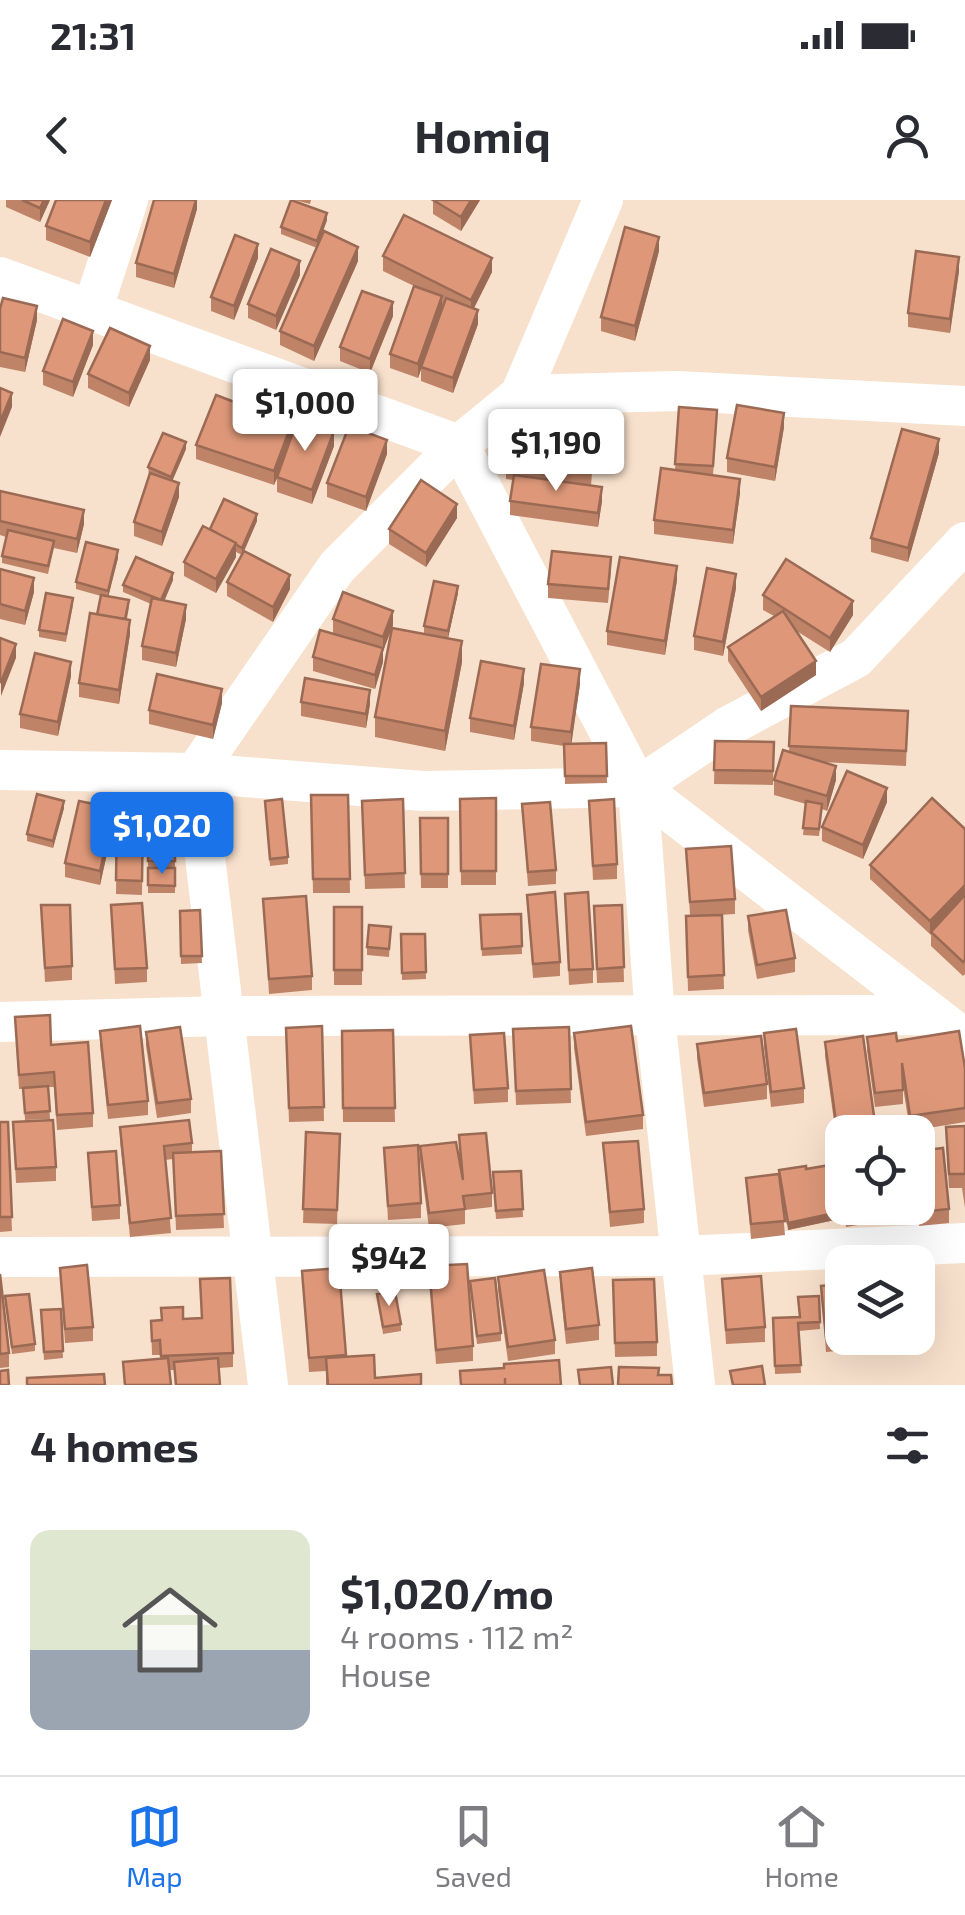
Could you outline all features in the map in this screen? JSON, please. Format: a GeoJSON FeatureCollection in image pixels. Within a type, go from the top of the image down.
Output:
{"type":"FeatureCollection","features":[{"type":"Feature","properties":{"kind":"street"},"geometry":{"type":"LineString","coordinates":[[92,310],[128,200]]}},
{"type":"Feature","properties":{"kind":"street"},"geometry":{"type":"LineString","coordinates":[[268,1385],[195,773],[337,566],[459,445],[520,395],[603,200]]}},
{"type":"Feature","properties":{"kind":"street"},"geometry":{"type":"LineString","coordinates":[[0,277],[459,445],[638,787],[656,1017],[695,1385]]}},
{"type":"Feature","properties":{"kind":"street"},"geometry":{"type":"LineString","coordinates":[[520,395],[677,391],[965,406]]}},
{"type":"Feature","properties":{"kind":"street"},"geometry":{"type":"LineString","coordinates":[[0,770],[195,773],[422,791],[638,787],[727,727],[856,658],[965,542]]}},
{"type":"Feature","properties":{"kind":"street"},"geometry":{"type":"LineString","coordinates":[[638,787],[950,1027]]}},
{"type":"Feature","properties":{"kind":"street"},"geometry":{"type":"LineString","coordinates":[[0,1022],[224,1016],[656,1017],[950,1027]]}},
{"type":"Feature","properties":{"kind":"street"},"geometry":{"type":"LineString","coordinates":[[0,1257],[681,1256],[965,1244]]}},
{"type":"Feature","properties":{"kind":"building"},"geometry":{"type":"Polygon","coordinates":[[[22,200],[44,200],[40,208],[22,200]]]}},
{"type":"Feature","properties":{"kind":"building"},"geometry":{"type":"Polygon","coordinates":[[[56,200],[106,200],[90,242],[46,226],[56,200]]]}},
{"type":"Feature","properties":{"kind":"building"},"geometry":{"type":"Polygon","coordinates":[[[154,200],[196,200],[174,274],[136,263],[154,200]]]}},
{"type":"Feature","properties":{"kind":"building"},"geometry":{"type":"Polygon","coordinates":[[[291,200],[327,213],[317,241],[281,227],[291,200]]]}},
{"type":"Feature","properties":{"kind":"building"},"geometry":{"type":"Polygon","coordinates":[[[433,200],[471,200],[461,217],[433,200]]]}},
{"type":"Feature","properties":{"kind":"building"},"geometry":{"type":"Polygon","coordinates":[[[404,215],[492,258],[471,300],[383,256],[404,215]]]}},
{"type":"Feature","properties":{"kind":"building"},"geometry":{"type":"Polygon","coordinates":[[[625,227],[659,237],[635,326],[601,317],[625,227]]]}},
{"type":"Feature","properties":{"kind":"building"},"geometry":{"type":"Polygon","coordinates":[[[324,231],[358,247],[314,346],[280,331],[324,231]]]}},
{"type":"Feature","properties":{"kind":"building"},"geometry":{"type":"Polygon","coordinates":[[[235,235],[258,244],[234,306],[211,297],[235,235]]]}},
{"type":"Feature","properties":{"kind":"building"},"geometry":{"type":"Polygon","coordinates":[[[271,249],[300,261],[276,316],[248,304],[271,249]]]}},
{"type":"Feature","properties":{"kind":"building"},"geometry":{"type":"Polygon","coordinates":[[[916,251],[959,257],[950,319],[908,313],[916,251]]]}},
{"type":"Feature","properties":{"kind":"building"},"geometry":{"type":"Polygon","coordinates":[[[414,286],[442,296],[418,364],[390,354],[414,286]]]}},
{"type":"Feature","properties":{"kind":"building"},"geometry":{"type":"Polygon","coordinates":[[[362,291],[393,302],[370,359],[340,347],[362,291]]]}},
{"type":"Feature","properties":{"kind":"building"},"geometry":{"type":"Polygon","coordinates":[[[3,298],[37,306],[25,358],[0,352],[3,298]]]}},
{"type":"Feature","properties":{"kind":"building"},"geometry":{"type":"Polygon","coordinates":[[[446,298],[478,310],[453,378],[421,367],[446,298]]]}},
{"type":"Feature","properties":{"kind":"building"},"geometry":{"type":"Polygon","coordinates":[[[63,319],[93,331],[73,382],[43,371],[63,319]]]}},
{"type":"Feature","properties":{"kind":"building"},"geometry":{"type":"Polygon","coordinates":[[[110,328],[150,346],[129,393],[88,374],[110,328]]]}},
{"type":"Feature","properties":{"kind":"building"},"geometry":{"type":"Polygon","coordinates":[[[0,388],[12,393],[0,422],[0,388]]]}},
{"type":"Feature","properties":{"kind":"building"},"geometry":{"type":"Polygon","coordinates":[[[216,395],[250,408],[253,399],[295,415],[274,471],[196,445],[216,395]]]}},
{"type":"Feature","properties":{"kind":"building"},"geometry":{"type":"Polygon","coordinates":[[[737,405],[784,413],[775,467],[727,458],[737,405]]]}},
{"type":"Feature","properties":{"kind":"building"},"geometry":{"type":"Polygon","coordinates":[[[679,407],[717,410],[713,466],[675,464],[679,407]]]}},
{"type":"Feature","properties":{"kind":"building"},"geometry":{"type":"Polygon","coordinates":[[[510,412],[595,419],[591,472],[506,465],[510,412]]]}},
{"type":"Feature","properties":{"kind":"building"},"geometry":{"type":"Polygon","coordinates":[[[298,418],[334,431],[312,490],[277,477],[298,418]]]}},
{"type":"Feature","properties":{"kind":"building"},"geometry":{"type":"Polygon","coordinates":[[[349,426],[387,440],[366,497],[327,483],[349,426]]]}},
{"type":"Feature","properties":{"kind":"building"},"geometry":{"type":"Polygon","coordinates":[[[902,429],[939,439],[908,548],[871,538],[902,429]]]}},
{"type":"Feature","properties":{"kind":"building"},"geometry":{"type":"Polygon","coordinates":[[[163,433],[186,442],[171,477],[148,467],[163,433]]]}},
{"type":"Feature","properties":{"kind":"building"},"geometry":{"type":"Polygon","coordinates":[[[661,468],[740,479],[733,530],[654,520],[661,468]]]}},
{"type":"Feature","properties":{"kind":"building"},"geometry":{"type":"Polygon","coordinates":[[[150,473],[179,483],[162,532],[134,522],[150,473]]]}},
{"type":"Feature","properties":{"kind":"building"},"geometry":{"type":"Polygon","coordinates":[[[514,475],[602,487],[598,513],[510,501],[514,475]]]}},
{"type":"Feature","properties":{"kind":"building"},"geometry":{"type":"Polygon","coordinates":[[[421,480],[457,504],[426,553],[389,529],[421,480]]]}},
{"type":"Feature","properties":{"kind":"building"},"geometry":{"type":"Polygon","coordinates":[[[0,491],[84,510],[77,539],[0,521],[0,491]]]}},
{"type":"Feature","properties":{"kind":"building"},"geometry":{"type":"Polygon","coordinates":[[[224,499],[257,514],[242,548],[210,529],[224,499]]]}},
{"type":"Feature","properties":{"kind":"building"},"geometry":{"type":"Polygon","coordinates":[[[203,526],[236,543],[216,579],[184,562],[203,526]]]}},
{"type":"Feature","properties":{"kind":"building"},"geometry":{"type":"Polygon","coordinates":[[[8,530],[54,541],[48,566],[2,556],[8,530]]]}},
{"type":"Feature","properties":{"kind":"building"},"geometry":{"type":"Polygon","coordinates":[[[86,542],[118,550],[108,591],[76,582],[86,542]]]}},
{"type":"Feature","properties":{"kind":"building"},"geometry":{"type":"Polygon","coordinates":[[[244,551],[290,575],[273,607],[227,582],[244,551]]]}},
{"type":"Feature","properties":{"kind":"building"},"geometry":{"type":"Polygon","coordinates":[[[552,551],[611,557],[608,589],[548,584],[552,551]]]}},
{"type":"Feature","properties":{"kind":"building"},"geometry":{"type":"Polygon","coordinates":[[[136,557],[173,573],[161,600],[123,585],[136,557]]]}},
{"type":"Feature","properties":{"kind":"building"},"geometry":{"type":"Polygon","coordinates":[[[620,557],[677,566],[665,641],[607,631],[620,557]]]}},
{"type":"Feature","properties":{"kind":"building"},"geometry":{"type":"Polygon","coordinates":[[[786,559],[853,601],[830,638],[763,595],[786,559]]]}},
{"type":"Feature","properties":{"kind":"building"},"geometry":{"type":"Polygon","coordinates":[[[707,568],[736,574],[723,642],[694,636],[707,568]]]}},
{"type":"Feature","properties":{"kind":"building"},"geometry":{"type":"Polygon","coordinates":[[[0,569],[34,578],[25,611],[0,604],[0,569]]]}},
{"type":"Feature","properties":{"kind":"building"},"geometry":{"type":"Polygon","coordinates":[[[434,581],[458,586],[448,631],[424,626],[434,581]]]}},
{"type":"Feature","properties":{"kind":"building"},"geometry":{"type":"Polygon","coordinates":[[[343,592],[393,611],[383,637],[333,619],[343,592]]]}},
{"type":"Feature","properties":{"kind":"building"},"geometry":{"type":"Polygon","coordinates":[[[46,593],[73,598],[66,634],[39,630],[46,593]]]}},
{"type":"Feature","properties":{"kind":"building"},"geometry":{"type":"Polygon","coordinates":[[[101,595],[129,600],[125,619],[97,615],[101,595]]]}},
{"type":"Feature","properties":{"kind":"building"},"geometry":{"type":"Polygon","coordinates":[[[152,598],[186,605],[176,653],[142,646],[152,598]]]}},
{"type":"Feature","properties":{"kind":"building"},"geometry":{"type":"Polygon","coordinates":[[[783,611],[816,661],[761,697],[728,647],[783,611]]]}},
{"type":"Feature","properties":{"kind":"building"},"geometry":{"type":"Polygon","coordinates":[[[90,613],[130,620],[119,690],[79,683],[90,613]]]}},
{"type":"Feature","properties":{"kind":"building"},"geometry":{"type":"Polygon","coordinates":[[[392,628],[462,641],[445,731],[375,717],[392,628]]]}},
{"type":"Feature","properties":{"kind":"building"},"geometry":{"type":"Polygon","coordinates":[[[320,630],[383,648],[375,675],[313,657],[320,630]]]}},
{"type":"Feature","properties":{"kind":"building"},"geometry":{"type":"Polygon","coordinates":[[[0,638],[16,644],[1,682],[0,681],[0,638]]]}},
{"type":"Feature","properties":{"kind":"building"},"geometry":{"type":"Polygon","coordinates":[[[35,653],[71,662],[58,722],[20,714],[35,653]]]}},
{"type":"Feature","properties":{"kind":"building"},"geometry":{"type":"Polygon","coordinates":[[[481,661],[524,669],[514,726],[470,718],[481,661]]]}},
{"type":"Feature","properties":{"kind":"building"},"geometry":{"type":"Polygon","coordinates":[[[541,664],[580,669],[571,732],[531,727],[541,664]]]}},
{"type":"Feature","properties":{"kind":"building"},"geometry":{"type":"Polygon","coordinates":[[[157,674],[222,689],[213,725],[149,710],[157,674]]]}},
{"type":"Feature","properties":{"kind":"building"},"geometry":{"type":"Polygon","coordinates":[[[305,678],[370,690],[366,714],[301,702],[305,678]]]}},
{"type":"Feature","properties":{"kind":"building"},"geometry":{"type":"Polygon","coordinates":[[[791,706],[908,711],[906,751],[789,746],[791,706]]]}},
{"type":"Feature","properties":{"kind":"building"},"geometry":{"type":"Polygon","coordinates":[[[715,741],[774,742],[773,771],[714,770],[715,741]]]}},
{"type":"Feature","properties":{"kind":"building"},"geometry":{"type":"Polygon","coordinates":[[[606,743],[607,776],[565,776],[564,744],[606,743]]]}},
{"type":"Feature","properties":{"kind":"building"},"geometry":{"type":"Polygon","coordinates":[[[783,750],[836,766],[827,796],[774,780],[783,750]]]}},
{"type":"Feature","properties":{"kind":"building"},"geometry":{"type":"Polygon","coordinates":[[[847,771],[887,788],[863,845],[822,827],[847,771]]]}},
{"type":"Feature","properties":{"kind":"building"},"geometry":{"type":"Polygon","coordinates":[[[37,794],[64,801],[53,841],[27,834],[37,794]]]}},
{"type":"Feature","properties":{"kind":"building"},"geometry":{"type":"Polygon","coordinates":[[[311,795],[348,795],[350,879],[313,879],[311,795]]]}},
{"type":"Feature","properties":{"kind":"building"},"geometry":{"type":"Polygon","coordinates":[[[496,798],[496,871],[461,871],[460,799],[496,798]]]}},
{"type":"Feature","properties":{"kind":"building"},"geometry":{"type":"Polygon","coordinates":[[[932,798],[965,829],[965,885],[930,921],[870,865],[932,798]]]}},
{"type":"Feature","properties":{"kind":"building"},"geometry":{"type":"Polygon","coordinates":[[[282,799],[288,857],[270,859],[265,801],[282,799]]]}},
{"type":"Feature","properties":{"kind":"building"},"geometry":{"type":"Polygon","coordinates":[[[403,799],[405,873],[365,875],[362,801],[403,799]]]}},
{"type":"Feature","properties":{"kind":"building"},"geometry":{"type":"Polygon","coordinates":[[[614,799],[617,864],[593,866],[589,801],[614,799]]]}},
{"type":"Feature","properties":{"kind":"building"},"geometry":{"type":"Polygon","coordinates":[[[79,801],[114,808],[100,871],[65,863],[79,801]]]}},
{"type":"Feature","properties":{"kind":"building"},"geometry":{"type":"Polygon","coordinates":[[[806,801],[822,804],[819,829],[803,828],[806,801]]]}},
{"type":"Feature","properties":{"kind":"building"},"geometry":{"type":"Polygon","coordinates":[[[550,802],[556,870],[528,872],[522,804],[550,802]]]}},
{"type":"Feature","properties":{"kind":"building"},"geometry":{"type":"Polygon","coordinates":[[[149,803],[175,804],[175,861],[148,861],[149,803]]]}},
{"type":"Feature","properties":{"kind":"building"},"geometry":{"type":"Polygon","coordinates":[[[117,816],[143,816],[142,881],[116,880],[117,816]]]}},
{"type":"Feature","properties":{"kind":"building"},"geometry":{"type":"Polygon","coordinates":[[[420,818],[448,818],[448,874],[421,874],[420,818]]]}},
{"type":"Feature","properties":{"kind":"building"},"geometry":{"type":"Polygon","coordinates":[[[731,846],[735,899],[690,902],[686,849],[731,846]]]}},
{"type":"Feature","properties":{"kind":"building"},"geometry":{"type":"Polygon","coordinates":[[[148,868],[175,868],[175,886],[148,885],[148,868]]]}},
{"type":"Feature","properties":{"kind":"building"},"geometry":{"type":"Polygon","coordinates":[[[555,892],[560,962],[533,964],[527,895],[555,892]]]}},
{"type":"Feature","properties":{"kind":"building"},"geometry":{"type":"Polygon","coordinates":[[[588,892],[593,969],[569,970],[565,894],[588,892]]]}},
{"type":"Feature","properties":{"kind":"building"},"geometry":{"type":"Polygon","coordinates":[[[965,895],[965,960],[963,962],[931,932],[965,895]]]}},
{"type":"Feature","properties":{"kind":"building"},"geometry":{"type":"Polygon","coordinates":[[[306,896],[312,976],[269,979],[263,899],[306,896]]]}},
{"type":"Feature","properties":{"kind":"building"},"geometry":{"type":"Polygon","coordinates":[[[142,903],[147,968],[115,969],[111,905],[142,903]]]}},
{"type":"Feature","properties":{"kind":"building"},"geometry":{"type":"Polygon","coordinates":[[[41,905],[70,905],[72,966],[45,968],[41,905]]]}},
{"type":"Feature","properties":{"kind":"building"},"geometry":{"type":"Polygon","coordinates":[[[622,905],[624,967],[597,969],[594,906],[622,905]]]}},
{"type":"Feature","properties":{"kind":"building"},"geometry":{"type":"Polygon","coordinates":[[[334,907],[362,907],[362,970],[334,970],[334,907]]]}},
{"type":"Feature","properties":{"kind":"building"},"geometry":{"type":"Polygon","coordinates":[[[200,910],[202,956],[181,956],[180,911],[200,910]]]}},
{"type":"Feature","properties":{"kind":"building"},"geometry":{"type":"Polygon","coordinates":[[[786,910],[795,958],[757,965],[748,916],[786,910]]]}},
{"type":"Feature","properties":{"kind":"building"},"geometry":{"type":"Polygon","coordinates":[[[521,914],[522,946],[482,949],[480,915],[521,914]]]}},
{"type":"Feature","properties":{"kind":"building"},"geometry":{"type":"Polygon","coordinates":[[[722,915],[724,975],[688,977],[686,916],[722,915]]]}},
{"type":"Feature","properties":{"kind":"building"},"geometry":{"type":"Polygon","coordinates":[[[369,925],[391,927],[389,949],[367,947],[369,925]]]}},
{"type":"Feature","properties":{"kind":"building"},"geometry":{"type":"Polygon","coordinates":[[[401,934],[425,934],[426,972],[402,973],[401,934]]]}},
{"type":"Feature","properties":{"kind":"building"},"geometry":{"type":"Polygon","coordinates":[[[50,1015],[51,1045],[88,1042],[93,1113],[57,1115],[54,1072],[19,1075],[15,1017],[50,1015]]]}},
{"type":"Feature","properties":{"kind":"building"},"geometry":{"type":"Polygon","coordinates":[[[140,1026],[148,1101],[108,1105],[100,1031],[140,1026]]]}},
{"type":"Feature","properties":{"kind":"building"},"geometry":{"type":"Polygon","coordinates":[[[322,1026],[324,1107],[289,1108],[286,1028],[322,1026]]]}},
{"type":"Feature","properties":{"kind":"building"},"geometry":{"type":"Polygon","coordinates":[[[631,1026],[643,1115],[586,1122],[574,1033],[631,1026]]]}},
{"type":"Feature","properties":{"kind":"building"},"geometry":{"type":"Polygon","coordinates":[[[180,1027],[191,1099],[157,1103],[146,1032],[180,1027]]]}},
{"type":"Feature","properties":{"kind":"building"},"geometry":{"type":"Polygon","coordinates":[[[569,1027],[571,1089],[516,1091],[513,1029],[569,1027]]]}},
{"type":"Feature","properties":{"kind":"building"},"geometry":{"type":"Polygon","coordinates":[[[796,1029],[804,1088],[771,1092],[764,1033],[796,1029]]]}},
{"type":"Feature","properties":{"kind":"building"},"geometry":{"type":"Polygon","coordinates":[[[393,1030],[395,1108],[343,1108],[342,1031],[393,1030]]]}},
{"type":"Feature","properties":{"kind":"building"},"geometry":{"type":"Polygon","coordinates":[[[959,1031],[965,1068],[965,1108],[910,1115],[902,1063],[903,1090],[875,1093],[867,1037],[896,1033],[897,1041],[959,1031]]]}},
{"type":"Feature","properties":{"kind":"building"},"geometry":{"type":"Polygon","coordinates":[[[504,1033],[508,1088],[474,1090],[470,1035],[504,1033]]]}},
{"type":"Feature","properties":{"kind":"building"},"geometry":{"type":"Polygon","coordinates":[[[761,1036],[767,1084],[704,1093],[697,1044],[761,1036]]]}},
{"type":"Feature","properties":{"kind":"building"},"geometry":{"type":"Polygon","coordinates":[[[863,1036],[874,1115],[835,1115],[825,1042],[863,1036]]]}},
{"type":"Feature","properties":{"kind":"building"},"geometry":{"type":"Polygon","coordinates":[[[48,1086],[50,1111],[25,1113],[23,1088],[48,1086]]]}},
{"type":"Feature","properties":{"kind":"building"},"geometry":{"type":"Polygon","coordinates":[[[53,1120],[56,1167],[16,1169],[13,1122],[53,1120]]]}},
{"type":"Feature","properties":{"kind":"building"},"geometry":{"type":"Polygon","coordinates":[[[189,1120],[192,1143],[164,1146],[171,1218],[130,1223],[120,1127],[189,1120]]]}},
{"type":"Feature","properties":{"kind":"building"},"geometry":{"type":"Polygon","coordinates":[[[0,1122],[8,1122],[12,1217],[0,1217],[0,1122]]]}},
{"type":"Feature","properties":{"kind":"building"},"geometry":{"type":"Polygon","coordinates":[[[965,1126],[965,1174],[949,1174],[946,1127],[965,1126]]]}},
{"type":"Feature","properties":{"kind":"building"},"geometry":{"type":"Polygon","coordinates":[[[306,1132],[340,1134],[337,1210],[303,1209],[306,1132]]]}},
{"type":"Feature","properties":{"kind":"building"},"geometry":{"type":"Polygon","coordinates":[[[486,1133],[492,1193],[463,1196],[465,1209],[429,1213],[420,1146],[456,1142],[463,1180],[459,1135],[486,1133]]]}},
{"type":"Feature","properties":{"kind":"building"},"geometry":{"type":"Polygon","coordinates":[[[638,1141],[644,1209],[610,1212],[603,1143],[638,1141]]]}},
{"type":"Feature","properties":{"kind":"building"},"geometry":{"type":"Polygon","coordinates":[[[418,1145],[421,1203],[388,1206],[384,1148],[418,1145]]]}},
{"type":"Feature","properties":{"kind":"building"},"geometry":{"type":"Polygon","coordinates":[[[943,1148],[949,1209],[935,1210],[935,1149],[943,1148]]]}},
{"type":"Feature","properties":{"kind":"building"},"geometry":{"type":"Polygon","coordinates":[[[116,1151],[120,1205],[92,1207],[88,1153],[116,1151]]]}},
{"type":"Feature","properties":{"kind":"building"},"geometry":{"type":"Polygon","coordinates":[[[221,1151],[224,1214],[176,1216],[173,1153],[221,1151]]]}},
{"type":"Feature","properties":{"kind":"building"},"geometry":{"type":"Polygon","coordinates":[[[825,1166],[825,1215],[788,1223],[779,1170],[825,1166]]]}},
{"type":"Feature","properties":{"kind":"building"},"geometry":{"type":"Polygon","coordinates":[[[521,1171],[523,1209],[496,1211],[493,1172],[521,1171]]]}},
{"type":"Feature","properties":{"kind":"building"},"geometry":{"type":"Polygon","coordinates":[[[779,1174],[785,1221],[751,1224],[746,1178],[779,1174]]]}},
{"type":"Feature","properties":{"kind":"building"},"geometry":{"type":"Polygon","coordinates":[[[467,1264],[473,1346],[436,1350],[429,1266],[467,1264]]]}},
{"type":"Feature","properties":{"kind":"building"},"geometry":{"type":"Polygon","coordinates":[[[87,1265],[93,1327],[65,1329],[60,1268],[87,1265]]]}},
{"type":"Feature","properties":{"kind":"building"},"geometry":{"type":"Polygon","coordinates":[[[339,1268],[346,1355],[309,1358],[302,1271],[339,1268]]]}},
{"type":"Feature","properties":{"kind":"building"},"geometry":{"type":"Polygon","coordinates":[[[592,1268],[599,1325],[566,1329],[560,1272],[592,1268]]]}},
{"type":"Feature","properties":{"kind":"building"},"geometry":{"type":"Polygon","coordinates":[[[544,1270],[555,1340],[508,1347],[498,1277],[544,1270]]]}},
{"type":"Feature","properties":{"kind":"building"},"geometry":{"type":"Polygon","coordinates":[[[0,1274],[9,1353],[0,1354],[0,1274]]]}},
{"type":"Feature","properties":{"kind":"building"},"geometry":{"type":"Polygon","coordinates":[[[761,1276],[765,1327],[726,1330],[722,1279],[761,1276]]]}},
{"type":"Feature","properties":{"kind":"building"},"geometry":{"type":"Polygon","coordinates":[[[230,1278],[233,1353],[161,1356],[160,1340],[152,1341],[151,1321],[162,1320],[161,1308],[183,1307],[183,1319],[202,1318],[200,1279],[230,1278]]]}},
{"type":"Feature","properties":{"kind":"building"},"geometry":{"type":"Polygon","coordinates":[[[495,1278],[501,1333],[477,1336],[470,1281],[495,1278]]]}},
{"type":"Feature","properties":{"kind":"building"},"geometry":{"type":"Polygon","coordinates":[[[654,1279],[657,1342],[615,1343],[613,1280],[654,1279]]]}},
{"type":"Feature","properties":{"kind":"building"},"geometry":{"type":"Polygon","coordinates":[[[821,1286],[825,1286],[825,1328],[821,1286]]]}},
{"type":"Feature","properties":{"kind":"building"},"geometry":{"type":"Polygon","coordinates":[[[395,1292],[401,1324],[383,1327],[377,1294],[395,1292]]]}},
{"type":"Feature","properties":{"kind":"building"},"geometry":{"type":"Polygon","coordinates":[[[29,1294],[35,1344],[12,1347],[5,1296],[29,1294]]]}},
{"type":"Feature","properties":{"kind":"building"},"geometry":{"type":"Polygon","coordinates":[[[819,1296],[820,1322],[798,1323],[801,1365],[775,1366],[773,1318],[800,1317],[798,1297],[819,1296]]]}},
{"type":"Feature","properties":{"kind":"building"},"geometry":{"type":"Polygon","coordinates":[[[61,1309],[63,1351],[44,1352],[41,1310],[61,1309]]]}},
{"type":"Feature","properties":{"kind":"building"},"geometry":{"type":"Polygon","coordinates":[[[374,1355],[375,1378],[421,1374],[421,1385],[328,1385],[326,1358],[374,1355]]]}},
{"type":"Feature","properties":{"kind":"building"},"geometry":{"type":"Polygon","coordinates":[[[168,1358],[171,1385],[125,1385],[123,1362],[168,1358]]]}},
{"type":"Feature","properties":{"kind":"building"},"geometry":{"type":"Polygon","coordinates":[[[218,1358],[220,1385],[176,1385],[174,1362],[218,1358]]]}},
{"type":"Feature","properties":{"kind":"building"},"geometry":{"type":"Polygon","coordinates":[[[559,1360],[561,1385],[461,1385],[460,1371],[559,1360]]]}},
{"type":"Feature","properties":{"kind":"building"},"geometry":{"type":"Polygon","coordinates":[[[762,1366],[765,1385],[733,1385],[730,1371],[762,1366]]]}},
{"type":"Feature","properties":{"kind":"building"},"geometry":{"type":"Polygon","coordinates":[[[611,1367],[613,1385],[580,1385],[578,1370],[611,1367]]]}},
{"type":"Feature","properties":{"kind":"building"},"geometry":{"type":"Polygon","coordinates":[[[619,1367],[659,1368],[658,1375],[671,1375],[672,1385],[618,1385],[619,1367]]]}},
{"type":"Feature","properties":{"kind":"building"},"geometry":{"type":"Polygon","coordinates":[[[8,1370],[9,1385],[0,1385],[0,1371],[8,1370]]]}},
{"type":"Feature","properties":{"kind":"building"},"geometry":{"type":"Polygon","coordinates":[[[104,1374],[105,1385],[27,1385],[27,1378],[104,1374]]]}}]}
